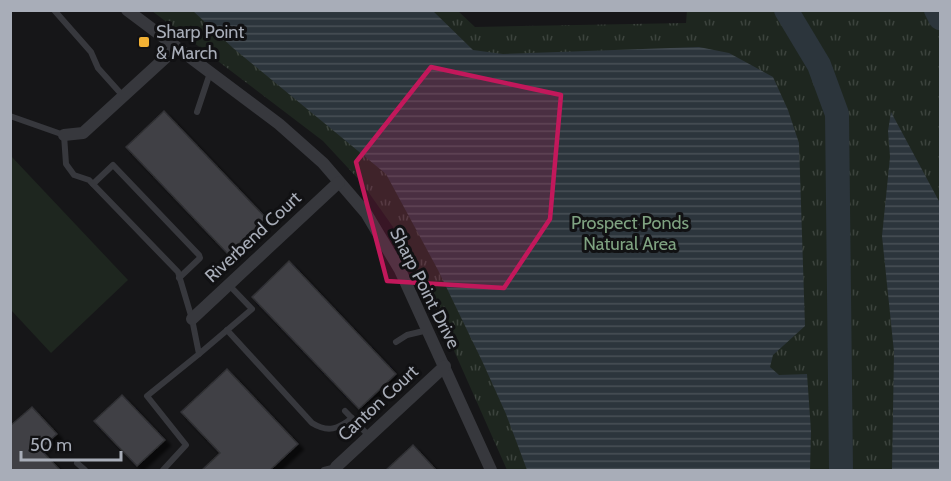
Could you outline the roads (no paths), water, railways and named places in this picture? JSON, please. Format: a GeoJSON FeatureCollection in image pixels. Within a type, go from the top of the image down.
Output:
{"type":"FeatureCollection","features":[{"type":"Feature","properties":{"kind":"street","name":"Sharp Point Drive"},"geometry":{"type":"LineString","coordinates":[[127,10],[279,124],[323,163],[366,213],[400,270],[491,471]]}},
{"type":"Feature","properties":{"kind":"street"},"geometry":{"type":"LineString","coordinates":[[64,135],[83,134],[176,48]]}},
{"type":"Feature","properties":{"kind":"street","name":"Riverbend Court"},"geometry":{"type":"LineString","coordinates":[[192,319],[339,182]]}},
{"type":"Feature","properties":{"kind":"street","name":"Canton Court"},"geometry":{"type":"LineString","coordinates":[[334,470],[445,366]]}},
{"type":"Feature","properties":{"kind":"lane"},"geometry":{"type":"LineString","coordinates":[[54,10],[90,52],[98,68],[123,97]]}},
{"type":"Feature","properties":{"kind":"lane"},"geometry":{"type":"LineString","coordinates":[[197,112],[210,73]]}},
{"type":"Feature","properties":{"kind":"lane"},"geometry":{"type":"LineString","coordinates":[[10,116],[64,135],[66,164],[74,175],[89,180],[178,272],[192,319],[199,354]]}},
{"type":"Feature","properties":{"kind":"lane"},"geometry":{"type":"LineString","coordinates":[[93,184],[113,165],[199,255],[200,258],[179,278]]}},
{"type":"Feature","properties":{"kind":"lane"},"geometry":{"type":"LineString","coordinates":[[163,471],[186,445],[147,396],[252,309],[229,284]]}},
{"type":"Feature","properties":{"kind":"lane"},"geometry":{"type":"LineString","coordinates":[[227,330],[312,423],[321,429],[332,430],[341,427],[352,418]]}},
{"type":"Feature","properties":{"kind":"lane"},"geometry":{"type":"LineString","coordinates":[[396,342],[407,335],[428,330]]}},
{"type":"Feature","properties":{"kind":"lane"},"geometry":{"type":"LineString","coordinates":[[345,411],[369,436]]}},
{"type":"Feature","properties":{"kind":"lane"},"geometry":{"type":"LineString","coordinates":[[77,462],[85,471]]}},
{"type":"Feature","properties":{"kind":"waterway"},"geometry":{"type":"LineString","coordinates":[[786,10],[819,65],[837,114],[841,470]]}},
{"type":"Feature","properties":{"kind":"waterway"},"geometry":{"type":"LineString","coordinates":[[936,10],[940,18]]}},
{"type":"Feature","properties":{"kind":"place","name":"Sharp Point & March"},"geometry":{"type":"Point","coordinates":[144,42]}},
{"type":"Feature","properties":{"kind":"park label","name":"Prospect Ponds Natural Area"},"geometry":{"type":"Point","coordinates":[630,233]}}]}
